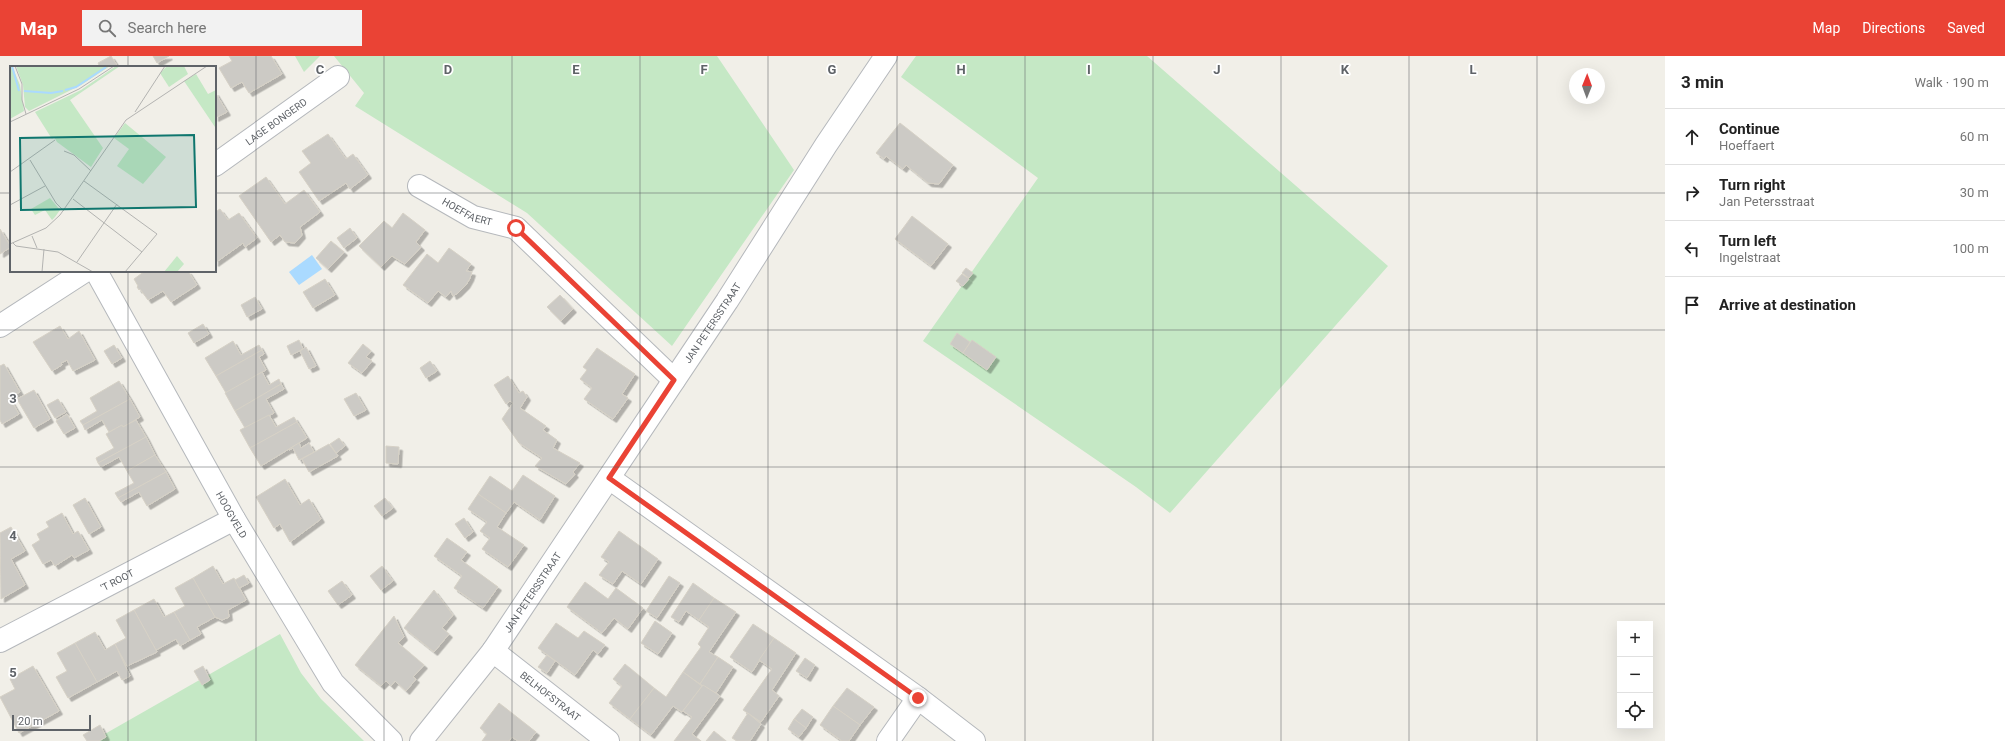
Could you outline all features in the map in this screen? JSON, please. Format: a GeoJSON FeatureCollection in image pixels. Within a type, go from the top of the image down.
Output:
{"type":"FeatureCollection","features":[{"type":"Feature","properties":{"kind":"street","name":"JAN PETERSSTRAAT"},"geometry":{"type":"LineString","coordinates":[[421,741],[493,651],[674,380],[826,145],[886,56]]}},
{"type":"Feature","properties":{"kind":"street","name":"LAGE BONGERD"},"geometry":{"type":"LineString","coordinates":[[216,164],[338,77]]}},
{"type":"Feature","properties":{"kind":"street","name":"HOEFFAERT"},"geometry":{"type":"LineString","coordinates":[[419,186],[473,217],[516,228],[674,380]]}},
{"type":"Feature","properties":{"kind":"street"},"geometry":{"type":"LineString","coordinates":[[0,326],[83,272]]}},
{"type":"Feature","properties":{"kind":"street","name":"HOOGVELD"},"geometry":{"type":"LineString","coordinates":[[97,272],[234,519],[333,684],[391,741]]}},
{"type":"Feature","properties":{"kind":"street"},"geometry":{"type":"LineString","coordinates":[[609,478],[918,698],[974,741]]}},
{"type":"Feature","properties":{"kind":"street","name":"'T ROOT"},"geometry":{"type":"LineString","coordinates":[[0,640],[234,519]]}},
{"type":"Feature","properties":{"kind":"street","name":"BELHOFSTRAAT"},"geometry":{"type":"LineString","coordinates":[[493,651],[608,741]]}},
{"type":"Feature","properties":{"kind":"street"},"geometry":{"type":"LineString","coordinates":[[888,741],[918,698]]}},
{"type":"Feature","properties":{"kind":"green space"},"geometry":{"type":"Polygon","coordinates":[[[295,56],[320,56],[304,72],[295,56]]]}},
{"type":"Feature","properties":{"kind":"green space"},"geometry":{"type":"Polygon","coordinates":[[[334,56],[717,56],[794,170],[672,346],[527,213],[355,106],[364,93],[334,56]]]}},
{"type":"Feature","properties":{"kind":"green space"},"geometry":{"type":"Polygon","coordinates":[[[916,56],[1147,56],[1388,266],[1170,513],[1136,487],[923,341],[1038,178],[901,77],[916,56]]]}},
{"type":"Feature","properties":{"kind":"green space"},"geometry":{"type":"Polygon","coordinates":[[[280,634],[301,673],[321,699],[364,741],[97,741],[96,739],[280,634]]]}},
{"type":"Feature","properties":{"kind":"water"},"geometry":{"type":"Polygon","coordinates":[[[312,255],[322,269],[299,285],[289,272],[312,255]]]}},
{"type":"Feature","properties":{"kind":"building"},"geometry":{"type":"Polygon","coordinates":[[[111,56],[117,66],[100,66],[98,63],[111,56]]]}},
{"type":"Feature","properties":{"kind":"building"},"geometry":{"type":"Polygon","coordinates":[[[153,56],[169,56],[157,63],[153,56]]]}},
{"type":"Feature","properties":{"kind":"building"},"geometry":{"type":"Polygon","coordinates":[[[229,56],[271,56],[282,74],[249,93],[242,82],[231,88],[219,68],[232,61],[229,56]]]}},
{"type":"Feature","properties":{"kind":"building"},"geometry":{"type":"Polygon","coordinates":[[[216,94],[227,112],[216,118],[216,94]]]}},
{"type":"Feature","properties":{"kind":"building"},"geometry":{"type":"Polygon","coordinates":[[[900,123],[953,165],[939,184],[928,183],[906,165],[903,169],[886,156],[884,159],[876,153],[900,123]]]}},
{"type":"Feature","properties":{"kind":"building"},"geometry":{"type":"Polygon","coordinates":[[[328,134],[346,159],[353,154],[368,175],[350,189],[346,183],[319,201],[299,172],[311,163],[302,151],[328,134]]]}},
{"type":"Feature","properties":{"kind":"building"},"geometry":{"type":"Polygon","coordinates":[[[266,177],[285,204],[304,190],[320,212],[300,227],[302,235],[295,243],[285,242],[280,235],[271,242],[239,196],[266,177]]]}},
{"type":"Feature","properties":{"kind":"building"},"geometry":{"type":"Polygon","coordinates":[[[220,209],[228,220],[239,213],[257,238],[245,247],[243,243],[216,262],[216,211],[220,209]]]}},
{"type":"Feature","properties":{"kind":"building"},"geometry":{"type":"Polygon","coordinates":[[[403,213],[425,230],[416,242],[421,247],[405,264],[392,256],[381,267],[359,246],[384,221],[392,228],[403,213]]]}},
{"type":"Feature","properties":{"kind":"building"},"geometry":{"type":"Polygon","coordinates":[[[912,216],[948,244],[931,266],[895,239],[912,216]]]}},
{"type":"Feature","properties":{"kind":"building"},"geometry":{"type":"Polygon","coordinates":[[[350,228],[357,238],[344,248],[337,238],[350,228]]]}},
{"type":"Feature","properties":{"kind":"building"},"geometry":{"type":"Polygon","coordinates":[[[0,229],[10,248],[0,254],[0,229]]]}},
{"type":"Feature","properties":{"kind":"building"},"geometry":{"type":"Polygon","coordinates":[[[331,241],[344,252],[328,269],[316,258],[331,241]]]}},
{"type":"Feature","properties":{"kind":"building"},"geometry":{"type":"Polygon","coordinates":[[[449,248],[471,264],[466,271],[472,272],[470,278],[466,285],[458,293],[453,296],[451,291],[446,297],[438,291],[428,303],[403,285],[427,254],[438,263],[449,248]]]}},
{"type":"Feature","properties":{"kind":"building"},"geometry":{"type":"Polygon","coordinates":[[[966,268],[973,273],[969,278],[962,273],[966,268]]]}},
{"type":"Feature","properties":{"kind":"building"},"geometry":{"type":"Polygon","coordinates":[[[144,272],[189,272],[197,285],[171,302],[163,291],[148,300],[137,287],[138,286],[134,279],[144,272]]]}},
{"type":"Feature","properties":{"kind":"building"},"geometry":{"type":"Polygon","coordinates":[[[962,274],[969,279],[963,286],[956,281],[962,274]]]}},
{"type":"Feature","properties":{"kind":"building"},"geometry":{"type":"Polygon","coordinates":[[[325,279],[335,295],[313,308],[303,292],[325,279]]]}},
{"type":"Feature","properties":{"kind":"building"},"geometry":{"type":"Polygon","coordinates":[[[560,295],[573,309],[561,321],[547,307],[560,295]]]}},
{"type":"Feature","properties":{"kind":"building"},"geometry":{"type":"Polygon","coordinates":[[[255,297],[262,309],[247,317],[241,305],[255,297]]]}},
{"type":"Feature","properties":{"kind":"building"},"geometry":{"type":"Polygon","coordinates":[[[203,324],[209,334],[194,343],[188,333],[203,324]]]}},
{"type":"Feature","properties":{"kind":"building"},"geometry":{"type":"Polygon","coordinates":[[[60,326],[68,339],[79,331],[95,360],[73,371],[67,360],[52,371],[33,342],[60,326]]]}},
{"type":"Feature","properties":{"kind":"building"},"geometry":{"type":"Polygon","coordinates":[[[957,333],[970,342],[963,353],[950,344],[957,333]]]}},
{"type":"Feature","properties":{"kind":"building"},"geometry":{"type":"Polygon","coordinates":[[[299,340],[303,349],[291,355],[287,346],[299,340]]]}},
{"type":"Feature","properties":{"kind":"building"},"geometry":{"type":"Polygon","coordinates":[[[972,340],[996,357],[987,370],[963,353],[972,340]]]}},
{"type":"Feature","properties":{"kind":"building"},"geometry":{"type":"Polygon","coordinates":[[[233,341],[241,355],[259,345],[262,350],[216,376],[205,358],[233,341]]]}},
{"type":"Feature","properties":{"kind":"building"},"geometry":{"type":"Polygon","coordinates":[[[363,344],[371,351],[366,357],[372,361],[362,373],[348,363],[363,344]]]}},
{"type":"Feature","properties":{"kind":"building"},"geometry":{"type":"Polygon","coordinates":[[[114,345],[122,358],[112,364],[104,351],[114,345]]]}},
{"type":"Feature","properties":{"kind":"building"},"geometry":{"type":"Polygon","coordinates":[[[306,347],[316,366],[309,369],[300,351],[306,347]]]}},
{"type":"Feature","properties":{"kind":"building"},"geometry":{"type":"Polygon","coordinates":[[[597,348],[635,374],[622,394],[628,398],[613,419],[584,399],[592,388],[580,379],[587,370],[583,367],[597,348]]]}},
{"type":"Feature","properties":{"kind":"building"},"geometry":{"type":"Polygon","coordinates":[[[262,350],[264,354],[259,357],[266,370],[226,393],[216,376],[262,350]]]}},
{"type":"Feature","properties":{"kind":"building"},"geometry":{"type":"Polygon","coordinates":[[[430,361],[437,371],[426,378],[420,368],[430,361]]]}},
{"type":"Feature","properties":{"kind":"building"},"geometry":{"type":"Polygon","coordinates":[[[4,364],[20,392],[9,397],[19,414],[2,424],[0,420],[0,366],[4,364]]]}},
{"type":"Feature","properties":{"kind":"building"},"geometry":{"type":"Polygon","coordinates":[[[262,372],[269,385],[279,379],[281,384],[235,411],[225,393],[262,372]]]}},
{"type":"Feature","properties":{"kind":"building"},"geometry":{"type":"Polygon","coordinates":[[[508,376],[519,393],[523,391],[527,397],[520,408],[546,426],[543,430],[557,440],[553,448],[580,463],[573,472],[575,474],[566,484],[535,466],[542,458],[519,443],[502,419],[513,403],[510,401],[506,404],[494,385],[508,376]]]}},
{"type":"Feature","properties":{"kind":"building"},"geometry":{"type":"Polygon","coordinates":[[[119,381],[130,399],[83,425],[80,421],[97,411],[90,398],[119,381]]]}},
{"type":"Feature","properties":{"kind":"building"},"geometry":{"type":"Polygon","coordinates":[[[281,384],[284,389],[266,399],[274,413],[245,428],[235,411],[281,384]]]}},
{"type":"Feature","properties":{"kind":"building"},"geometry":{"type":"Polygon","coordinates":[[[34,390],[50,419],[34,428],[17,399],[34,390]]]}},
{"type":"Feature","properties":{"kind":"building"},"geometry":{"type":"Polygon","coordinates":[[[356,393],[366,410],[354,416],[344,399],[356,393]]]}},
{"type":"Feature","properties":{"kind":"building"},"geometry":{"type":"Polygon","coordinates":[[[58,399],[66,412],[55,418],[47,405],[58,399]]]}},
{"type":"Feature","properties":{"kind":"building"},"geometry":{"type":"Polygon","coordinates":[[[130,399],[140,417],[123,427],[122,425],[109,432],[102,420],[85,430],[83,425],[130,399]]]}},
{"type":"Feature","properties":{"kind":"building"},"geometry":{"type":"Polygon","coordinates":[[[67,414],[75,428],[64,434],[56,421],[67,414]]]}},
{"type":"Feature","properties":{"kind":"building"},"geometry":{"type":"Polygon","coordinates":[[[269,415],[276,427],[294,417],[297,422],[250,448],[240,430],[269,415]]]}},
{"type":"Feature","properties":{"kind":"building"},"geometry":{"type":"Polygon","coordinates":[[[136,420],[146,437],[98,463],[96,458],[114,448],[106,434],[122,425],[123,427],[136,420]]]}},
{"type":"Feature","properties":{"kind":"building"},"geometry":{"type":"Polygon","coordinates":[[[297,422],[307,438],[261,466],[250,448],[297,422]]]}},
{"type":"Feature","properties":{"kind":"building"},"geometry":{"type":"Polygon","coordinates":[[[146,437],[155,455],[127,471],[119,457],[101,467],[98,463],[146,437]]]}},
{"type":"Feature","properties":{"kind":"building"},"geometry":{"type":"Polygon","coordinates":[[[339,438],[345,446],[336,453],[330,444],[339,438]]]}},
{"type":"Feature","properties":{"kind":"building"},"geometry":{"type":"Polygon","coordinates":[[[299,443],[301,448],[309,443],[314,452],[299,460],[293,448],[289,449],[299,443]]]}},
{"type":"Feature","properties":{"kind":"building"},"geometry":{"type":"Polygon","coordinates":[[[329,444],[338,456],[309,472],[302,459],[329,444]]]}},
{"type":"Feature","properties":{"kind":"building"},"geometry":{"type":"Polygon","coordinates":[[[386,446],[399,447],[398,464],[386,463],[386,446]]]}},
{"type":"Feature","properties":{"kind":"building"},"geometry":{"type":"Polygon","coordinates":[[[155,455],[166,472],[118,498],[115,493],[134,483],[127,471],[155,455]]]}},
{"type":"Feature","properties":{"kind":"building"},"geometry":{"type":"Polygon","coordinates":[[[166,472],[175,489],[147,506],[139,492],[121,502],[118,498],[166,472]]]}},
{"type":"Feature","properties":{"kind":"building"},"geometry":{"type":"Polygon","coordinates":[[[523,475],[555,496],[540,520],[514,502],[506,513],[478,494],[490,476],[512,491],[523,475]]]}},
{"type":"Feature","properties":{"kind":"building"},"geometry":{"type":"Polygon","coordinates":[[[285,479],[300,505],[309,499],[321,519],[290,542],[280,524],[274,528],[256,497],[285,479]]]}},
{"type":"Feature","properties":{"kind":"building"},"geometry":{"type":"Polygon","coordinates":[[[478,494],[506,513],[497,527],[524,545],[508,567],[482,549],[490,538],[480,531],[487,522],[468,509],[478,494]]]}},
{"type":"Feature","properties":{"kind":"building"},"geometry":{"type":"Polygon","coordinates":[[[85,498],[101,527],[89,534],[73,505],[85,498]]]}},
{"type":"Feature","properties":{"kind":"building"},"geometry":{"type":"Polygon","coordinates":[[[385,498],[393,508],[382,516],[374,506],[385,498]]]}},
{"type":"Feature","properties":{"kind":"building"},"geometry":{"type":"Polygon","coordinates":[[[62,513],[73,534],[78,531],[89,550],[74,558],[72,555],[55,566],[51,560],[43,564],[32,545],[40,540],[37,534],[49,527],[46,522],[62,513]]]}},
{"type":"Feature","properties":{"kind":"building"},"geometry":{"type":"Polygon","coordinates":[[[464,518],[473,532],[465,538],[455,524],[464,518]]]}},
{"type":"Feature","properties":{"kind":"building"},"geometry":{"type":"Polygon","coordinates":[[[11,527],[25,551],[11,559],[25,585],[1,599],[0,533],[11,527]]]}},
{"type":"Feature","properties":{"kind":"building"},"geometry":{"type":"Polygon","coordinates":[[[619,531],[658,559],[641,584],[622,571],[613,584],[599,575],[609,562],[601,557],[619,531]]]}},
{"type":"Feature","properties":{"kind":"building"},"geometry":{"type":"Polygon","coordinates":[[[447,538],[467,552],[461,560],[498,587],[483,608],[454,588],[462,576],[434,556],[447,538]]]}},
{"type":"Feature","properties":{"kind":"building"},"geometry":{"type":"Polygon","coordinates":[[[213,566],[223,584],[234,578],[246,600],[228,610],[229,617],[222,620],[215,617],[193,578],[213,566]]]}},
{"type":"Feature","properties":{"kind":"building"},"geometry":{"type":"Polygon","coordinates":[[[382,566],[393,581],[381,590],[370,576],[382,566]]]}},
{"type":"Feature","properties":{"kind":"building"},"geometry":{"type":"Polygon","coordinates":[[[244,575],[249,583],[239,588],[235,580],[244,575]]]}},
{"type":"Feature","properties":{"kind":"building"},"geometry":{"type":"Polygon","coordinates":[[[669,576],[680,583],[657,618],[646,611],[669,576]]]}},
{"type":"Feature","properties":{"kind":"building"},"geometry":{"type":"Polygon","coordinates":[[[193,578],[215,617],[197,627],[201,634],[190,640],[174,612],[185,606],[175,588],[193,578]]]}},
{"type":"Feature","properties":{"kind":"building"},"geometry":{"type":"Polygon","coordinates":[[[342,581],[352,595],[338,605],[328,591],[342,581]]]}},
{"type":"Feature","properties":{"kind":"building"},"geometry":{"type":"Polygon","coordinates":[[[585,582],[608,599],[616,588],[643,608],[628,629],[614,618],[602,633],[567,607],[585,582]]]}},
{"type":"Feature","properties":{"kind":"building"},"geometry":{"type":"Polygon","coordinates":[[[693,583],[714,598],[699,620],[686,611],[679,622],[671,617],[693,583]]]}},
{"type":"Feature","properties":{"kind":"building"},"geometry":{"type":"Polygon","coordinates":[[[434,590],[453,615],[442,628],[449,634],[434,652],[404,628],[434,590]]]}},
{"type":"Feature","properties":{"kind":"building"},"geometry":{"type":"Polygon","coordinates":[[[714,598],[736,612],[709,652],[718,657],[700,684],[683,672],[701,647],[698,644],[709,627],[699,620],[714,598]]]}},
{"type":"Feature","properties":{"kind":"building"},"geometry":{"type":"Polygon","coordinates":[[[154,599],[164,617],[174,612],[190,640],[180,646],[176,639],[156,650],[134,610],[154,599]]]}},
{"type":"Feature","properties":{"kind":"building"},"geometry":{"type":"Polygon","coordinates":[[[134,610],[157,652],[127,666],[115,644],[126,638],[116,620],[134,610]]]}},
{"type":"Feature","properties":{"kind":"building"},"geometry":{"type":"Polygon","coordinates":[[[394,616],[404,637],[398,643],[424,665],[413,677],[416,679],[406,691],[395,681],[391,686],[386,681],[381,686],[355,665],[394,616]]]}},
{"type":"Feature","properties":{"kind":"building"},"geometry":{"type":"Polygon","coordinates":[[[655,621],[672,633],[658,654],[641,643],[655,621]]]}},
{"type":"Feature","properties":{"kind":"building"},"geometry":{"type":"Polygon","coordinates":[[[556,623],[578,638],[584,631],[605,645],[598,654],[593,650],[575,675],[538,648],[556,623]]]}},
{"type":"Feature","properties":{"kind":"building"},"geometry":{"type":"Polygon","coordinates":[[[753,624],[774,638],[752,672],[730,657],[753,624]]]}},
{"type":"Feature","properties":{"kind":"building"},"geometry":{"type":"Polygon","coordinates":[[[95,632],[105,650],[115,644],[130,676],[122,680],[117,671],[97,682],[75,643],[95,632]]]}},
{"type":"Feature","properties":{"kind":"building"},"geometry":{"type":"Polygon","coordinates":[[[774,638],[796,653],[772,690],[779,696],[761,722],[743,710],[772,669],[759,660],[774,638]]]}},
{"type":"Feature","properties":{"kind":"building"},"geometry":{"type":"Polygon","coordinates":[[[75,643],[97,682],[68,698],[56,677],[67,671],[57,653],[75,643]]]}},
{"type":"Feature","properties":{"kind":"building"},"geometry":{"type":"Polygon","coordinates":[[[547,655],[555,661],[547,673],[538,667],[547,655]]]}},
{"type":"Feature","properties":{"kind":"building"},"geometry":{"type":"Polygon","coordinates":[[[718,657],[733,667],[716,693],[700,684],[718,657]]]}},
{"type":"Feature","properties":{"kind":"building"},"geometry":{"type":"Polygon","coordinates":[[[805,658],[815,665],[807,678],[796,671],[805,658]]]}},
{"type":"Feature","properties":{"kind":"building"},"geometry":{"type":"Polygon","coordinates":[[[625,664],[654,688],[630,719],[609,703],[622,686],[613,679],[625,664]]]}},
{"type":"Feature","properties":{"kind":"building"},"geometry":{"type":"Polygon","coordinates":[[[33,666],[59,711],[19,733],[0,697],[15,689],[10,679],[33,666]]]}},
{"type":"Feature","properties":{"kind":"building"},"geometry":{"type":"Polygon","coordinates":[[[203,666],[210,680],[202,685],[194,671],[203,666]]]}},
{"type":"Feature","properties":{"kind":"building"},"geometry":{"type":"Polygon","coordinates":[[[683,672],[702,686],[682,712],[673,706],[651,735],[630,719],[654,688],[666,697],[683,672]]]}},
{"type":"Feature","properties":{"kind":"building"},"geometry":{"type":"Polygon","coordinates":[[[703,685],[720,696],[692,734],[701,741],[674,741],[692,717],[683,711],[703,685]]]}},
{"type":"Feature","properties":{"kind":"building"},"geometry":{"type":"Polygon","coordinates":[[[847,688],[874,707],[860,725],[833,706],[847,688]]]}},
{"type":"Feature","properties":{"kind":"building"},"geometry":{"type":"Polygon","coordinates":[[[499,703],[536,732],[529,741],[518,741],[512,737],[509,741],[482,741],[487,734],[480,728],[499,703]]]}},
{"type":"Feature","properties":{"kind":"building"},"geometry":{"type":"Polygon","coordinates":[[[833,706],[860,725],[849,741],[842,741],[820,725],[833,706]]]}},
{"type":"Feature","properties":{"kind":"building"},"geometry":{"type":"Polygon","coordinates":[[[802,709],[813,717],[806,728],[794,719],[802,709]]]}},
{"type":"Feature","properties":{"kind":"building"},"geometry":{"type":"Polygon","coordinates":[[[748,713],[761,724],[750,741],[737,741],[732,738],[748,713]]]}},
{"type":"Feature","properties":{"kind":"building"},"geometry":{"type":"Polygon","coordinates":[[[794,719],[806,728],[799,737],[788,729],[794,719]]]}},
{"type":"Feature","properties":{"kind":"building"},"geometry":{"type":"Polygon","coordinates":[[[100,725],[106,737],[99,741],[87,741],[83,735],[100,725]]]}},
{"type":"Feature","properties":{"kind":"building"},"geometry":{"type":"Polygon","coordinates":[[[714,731],[726,741],[706,741],[714,731]]]}},
{"type":"Feature","properties":{"kind":"route"},"geometry":{"type":"LineString","coordinates":[[516,228],[674,380],[609,478],[918,698]]}}]}
